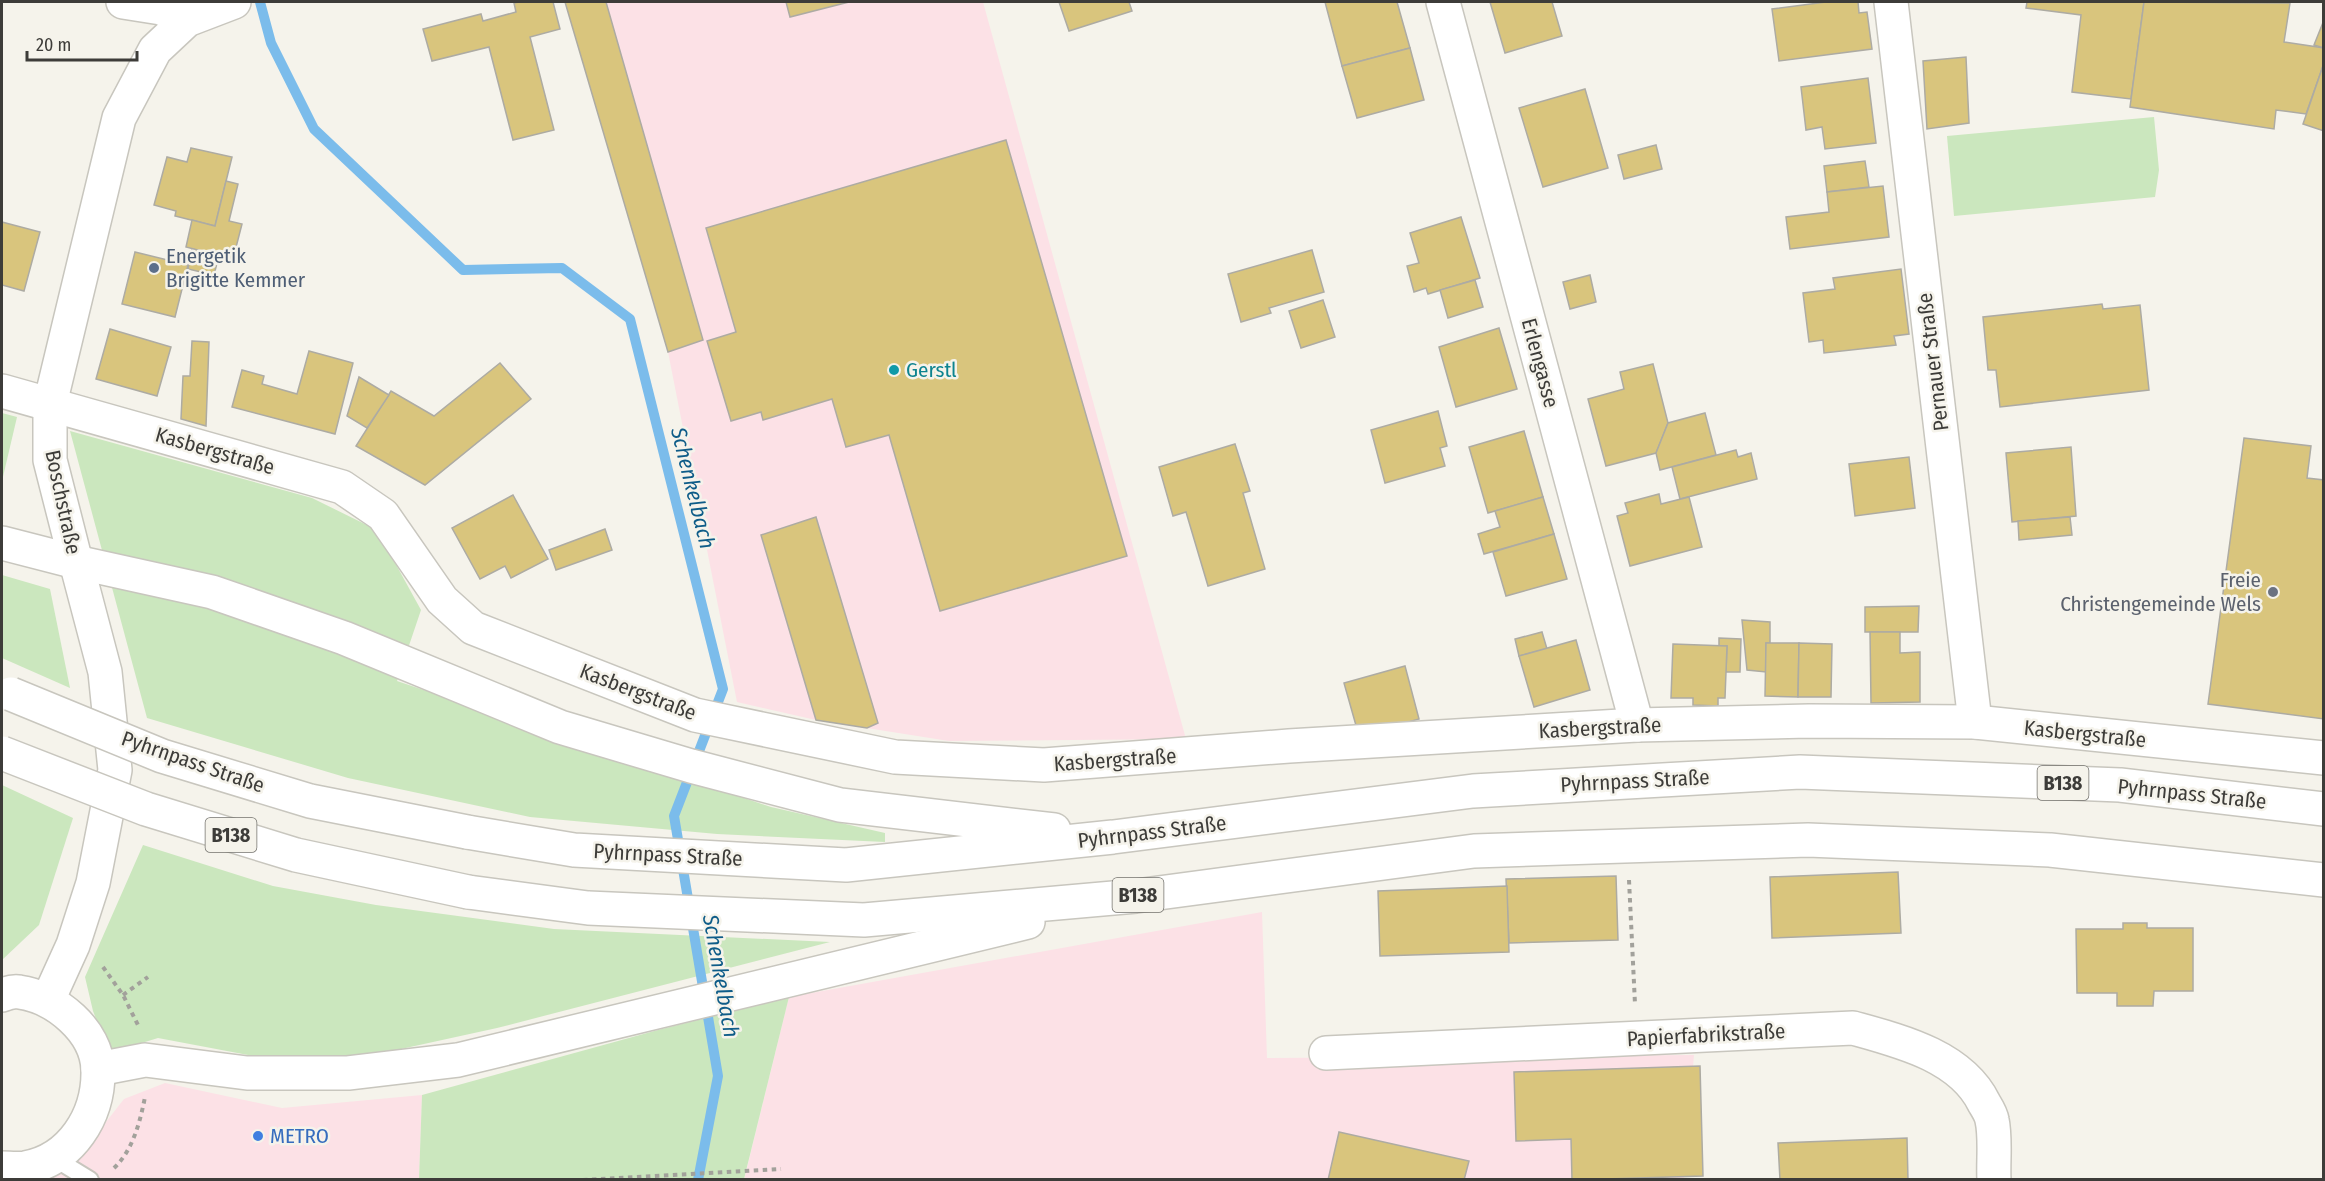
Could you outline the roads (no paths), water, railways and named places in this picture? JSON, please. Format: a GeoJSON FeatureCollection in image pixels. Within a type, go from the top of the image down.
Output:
{"type":"FeatureCollection","features":[{"type":"Feature","properties":{"kind":"main road"},"geometry":{"type":"LineString","coordinates":[[123,2],[161,8],[187,21],[234,2]]}},
{"type":"Feature","properties":{"kind":"main road","name":"Erlengasse"},"geometry":{"type":"LineString","coordinates":[[1443,2],[1637,725]]}},
{"type":"Feature","properties":{"kind":"main road","name":"Pernauer Straße"},"geometry":{"type":"LineString","coordinates":[[1891,2],[1976,722]]}},
{"type":"Feature","properties":{"kind":"main road","name":"Boschstraße"},"geometry":{"type":"LineString","coordinates":[[48,1000],[73,945],[93,883],[115,770],[105,672],[50,460],[50,404],[119,117],[156,50],[187,21]]}},
{"type":"Feature","properties":{"kind":"main road","name":"Kasbergstraße"},"geometry":{"type":"LineString","coordinates":[[2,391],[342,487],[383,515],[442,600],[473,628],[695,715],[895,757],[1044,765],[1289,746],[1637,725],[1809,721],[1976,722],[2324,758]]}},
{"type":"Feature","properties":{"kind":"main road"},"geometry":{"type":"LineString","coordinates":[[2,543],[212,592],[344,638],[560,727],[691,766],[840,805],[1113,837]]}},
{"type":"Feature","properties":{"kind":"main road","name":"Pyhrnpass Straße"},"geometry":{"type":"LineString","coordinates":[[6,692],[162,756],[310,801],[467,832],[574,850],[846,865],[1113,837],[1473,791],[1800,772],[2120,785],[2324,809]]}},
{"type":"Feature","properties":{"kind":"main road","name":"B138"},"geometry":{"type":"LineString","coordinates":[[2,753],[146,809],[296,855],[468,892],[588,908],[864,920],[1136,896],[1474,851],[1808,840],[2050,850],[2324,880]]}},
{"type":"Feature","properties":{"kind":"main road"},"geometry":{"type":"LineString","coordinates":[[98,1069],[145,1060],[247,1073],[348,1073],[458,1060],[1136,896]]}},
{"type":"Feature","properties":{"kind":"main road"},"geometry":{"type":"LineString","coordinates":[[2,995],[17,991],[48,1000],[72,1017],[89,1040],[98,1069],[95,1103],[80,1135],[54,1158],[24,1168],[2,1168]]}},
{"type":"Feature","properties":{"kind":"main road","name":"Papierfabrikstraße"},"geometry":{"type":"LineString","coordinates":[[1326,1053],[1853,1028],[1896,1040],[1938,1058],[1962,1074],[1982,1097],[1992,1119],[1994,1179]]}},
{"type":"Feature","properties":{"kind":"lane"},"geometry":{"type":"LineString","coordinates":[[54,1158],[90,1179]]}},
{"type":"Feature","properties":{"kind":"waterway","name":"Schenkelbach"},"geometry":{"type":"LineString","coordinates":[[260,2],[271,43],[314,129],[463,270],[562,268],[630,319],[723,689],[674,816],[718,1076],[698,1180]]}},
{"type":"Feature","properties":{"kind":"place","name":"Energetik Brigitte Kemmer"},"geometry":{"type":"Point","coordinates":[154,268]}},
{"type":"Feature","properties":{"kind":"place","name":"Gerstl"},"geometry":{"type":"Point","coordinates":[894,370]}},
{"type":"Feature","properties":{"kind":"place","name":"Freie Christengemeinde Wels"},"geometry":{"type":"Point","coordinates":[2273,592]}},
{"type":"Feature","properties":{"kind":"place","name":"METRO"},"geometry":{"type":"Point","coordinates":[258,1136]}}]}
